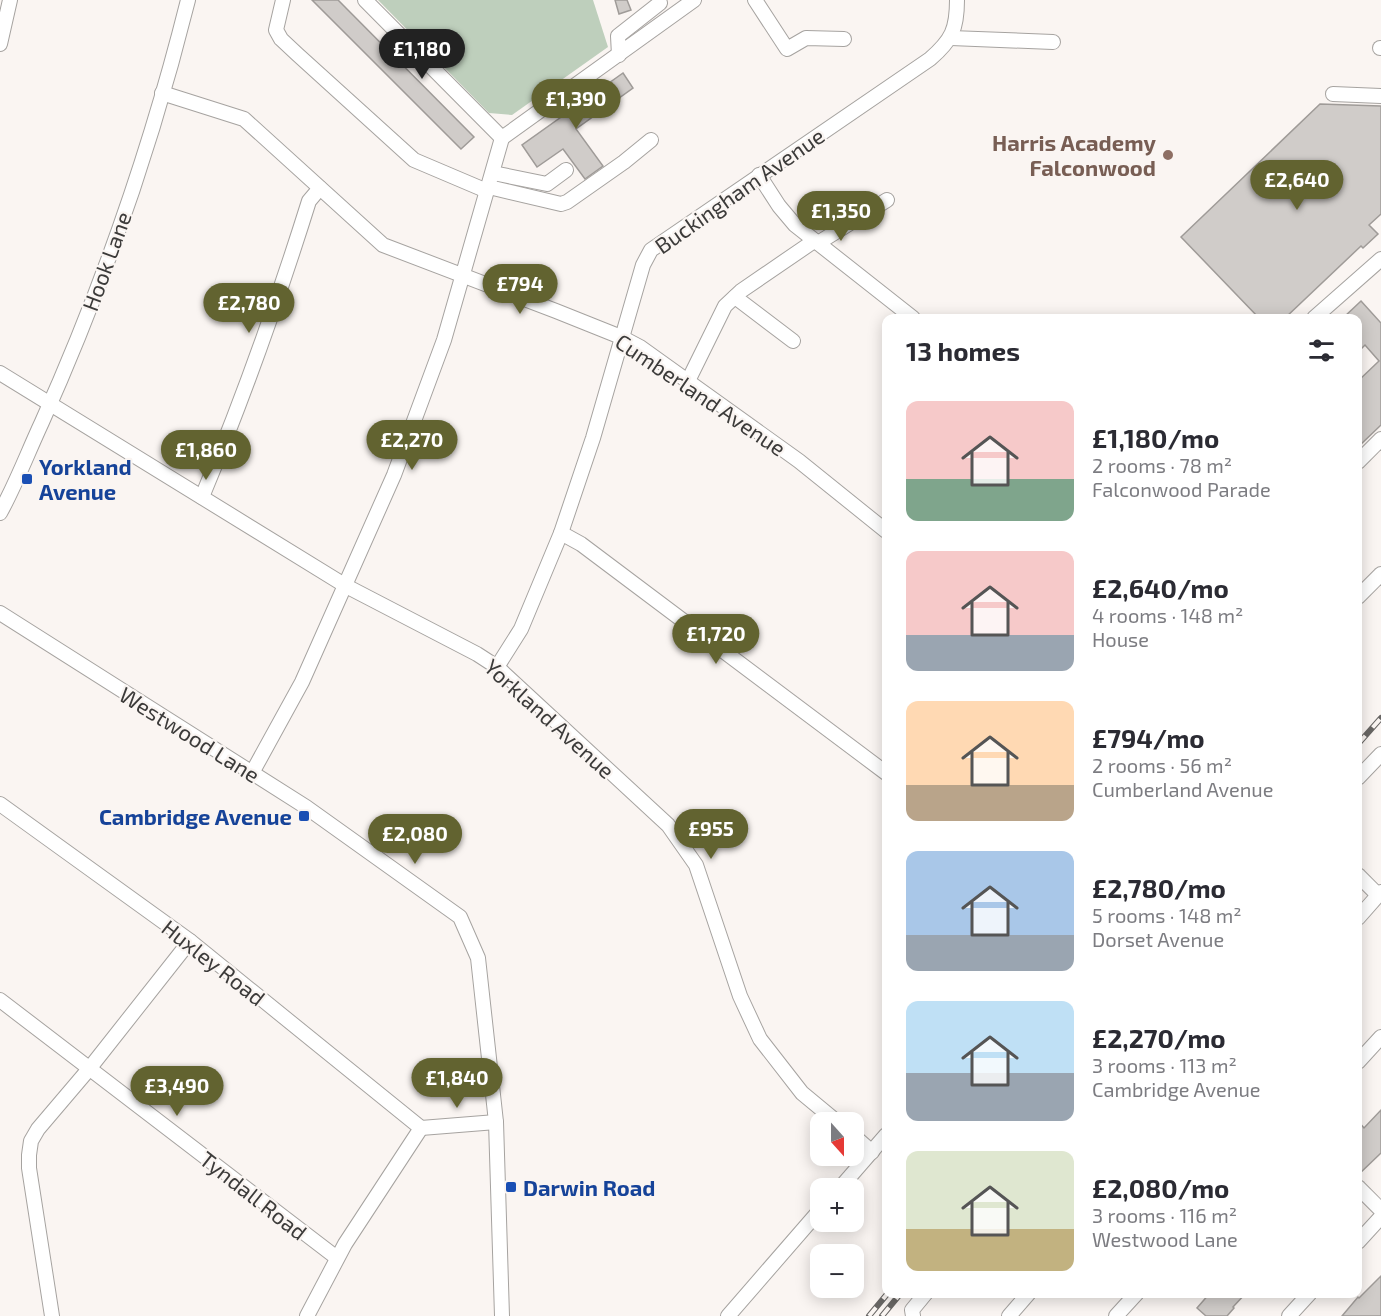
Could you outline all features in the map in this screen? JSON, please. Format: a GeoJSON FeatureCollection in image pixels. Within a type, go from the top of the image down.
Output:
{"type":"FeatureCollection","features":[{"type":"Feature","properties":{"kind":"street"},"geometry":{"type":"LineString","coordinates":[[0,44],[10,0]]}},
{"type":"Feature","properties":{"kind":"street","name":"Hook Lane"},"geometry":{"type":"LineString","coordinates":[[0,513],[50,404],[112,249],[162,93],[188,0]]}},
{"type":"Feature","properties":{"kind":"street"},"geometry":{"type":"LineString","coordinates":[[283,0],[276,30],[289,46],[414,160],[488,189],[561,204],[614,169],[651,140]]}},
{"type":"Feature","properties":{"kind":"street"},"geometry":{"type":"LineString","coordinates":[[364,0],[502,138]]}},
{"type":"Feature","properties":{"kind":"street"},"geometry":{"type":"LineString","coordinates":[[252,773],[302,682],[394,475],[423,401],[463,276],[502,138],[694,0]]}},
{"type":"Feature","properties":{"kind":"street"},"geometry":{"type":"LineString","coordinates":[[755,0],[787,48],[806,38],[844,39]]}},
{"type":"Feature","properties":{"kind":"street"},"geometry":{"type":"LineString","coordinates":[[957,0],[956,22],[951,38],[1053,42]]}},
{"type":"Feature","properties":{"kind":"street"},"geometry":{"type":"LineString","coordinates":[[619,54],[618,36],[660,3]]}},
{"type":"Feature","properties":{"kind":"street","name":"Buckingham Avenue"},"geometry":{"type":"LineString","coordinates":[[497,666],[521,628],[561,533],[593,438],[643,265],[651,250],[930,59],[951,38]]}},
{"type":"Feature","properties":{"kind":"street"},"geometry":{"type":"LineString","coordinates":[[637,41],[646,53]]}},
{"type":"Feature","properties":{"kind":"street","name":"Cumberland Avenue"},"geometry":{"type":"LineString","coordinates":[[162,93],[244,119],[383,245],[640,347],[800,460],[882,528]]}},
{"type":"Feature","properties":{"kind":"street"},"geometry":{"type":"LineString","coordinates":[[1333,94],[1381,96]]}},
{"type":"Feature","properties":{"kind":"street"},"geometry":{"type":"LineString","coordinates":[[493,173],[547,184],[566,170]]}},
{"type":"Feature","properties":{"kind":"street"},"geometry":{"type":"LineString","coordinates":[[759,175],[787,217],[908,314]]}},
{"type":"Feature","properties":{"kind":"street"},"geometry":{"type":"LineString","coordinates":[[202,497],[260,352],[309,201],[320,188]]}},
{"type":"Feature","properties":{"kind":"street"},"geometry":{"type":"LineString","coordinates":[[688,381],[725,306],[816,242],[887,200]]}},
{"type":"Feature","properties":{"kind":"street"},"geometry":{"type":"LineString","coordinates":[[1319,314],[1381,259]]}},
{"type":"Feature","properties":{"kind":"street"},"geometry":{"type":"LineString","coordinates":[[735,297],[793,341]]}},
{"type":"Feature","properties":{"kind":"street","name":"Yorkland Avenue"},"geometry":{"type":"LineString","coordinates":[[0,373],[346,586],[497,666],[668,825],[696,865],[740,996],[760,1039],[802,1093],[825,1112]]}},
{"type":"Feature","properties":{"kind":"street"},"geometry":{"type":"LineString","coordinates":[[1362,458],[1381,439]]}},
{"type":"Feature","properties":{"kind":"street"},"geometry":{"type":"LineString","coordinates":[[561,533],[581,544],[882,770]]}},
{"type":"Feature","properties":{"kind":"street"},"geometry":{"type":"LineString","coordinates":[[1362,593],[1381,574]]}},
{"type":"Feature","properties":{"kind":"street","name":"Westwood Lane"},"geometry":{"type":"LineString","coordinates":[[0,613],[306,807],[460,917],[478,958],[496,1122],[502,1316]]}},
{"type":"Feature","properties":{"kind":"street"},"geometry":{"type":"LineString","coordinates":[[1362,774],[1381,754]]}},
{"type":"Feature","properties":{"kind":"street","name":"Huxley Road"},"geometry":{"type":"LineString","coordinates":[[0,804],[190,941],[421,1128]]}},
{"type":"Feature","properties":{"kind":"street"},"geometry":{"type":"LineString","coordinates":[[1362,878],[1380,893],[1362,913]]}},
{"type":"Feature","properties":{"kind":"street"},"geometry":{"type":"LineString","coordinates":[[52,1316],[28,1155],[31,1141],[38,1129],[89,1069],[190,941]]}},
{"type":"Feature","properties":{"kind":"street","name":"Tyndall Road"},"geometry":{"type":"LineString","coordinates":[[0,1000],[337,1258]]}},
{"type":"Feature","properties":{"kind":"street"},"geometry":{"type":"LineString","coordinates":[[1362,1058],[1381,1037]]}},
{"type":"Feature","properties":{"kind":"street"},"geometry":{"type":"LineString","coordinates":[[307,1316],[337,1258],[421,1128],[496,1122]]}},
{"type":"Feature","properties":{"kind":"street"},"geometry":{"type":"LineString","coordinates":[[849,1178],[882,1140]]}},
{"type":"Feature","properties":{"kind":"street"},"geometry":{"type":"LineString","coordinates":[[864,1145],[872,1152]]}},
{"type":"Feature","properties":{"kind":"street"},"geometry":{"type":"LineString","coordinates":[[1362,1191],[1381,1210]]}},
{"type":"Feature","properties":{"kind":"street"},"geometry":{"type":"LineString","coordinates":[[1362,1238],[1381,1217]]}},
{"type":"Feature","properties":{"kind":"street"},"geometry":{"type":"LineString","coordinates":[[728,1316],[810,1222]]}},
{"type":"Feature","properties":{"kind":"street"},"geometry":{"type":"LineString","coordinates":[[913,1316],[912,1310],[922,1298]]}},
{"type":"Feature","properties":{"kind":"street"},"geometry":{"type":"LineString","coordinates":[[1009,1316],[1025,1298]]}},
{"type":"Feature","properties":{"kind":"street"},"geometry":{"type":"LineString","coordinates":[[1116,1316],[1132,1298]]}},
{"type":"Feature","properties":{"kind":"street"},"geometry":{"type":"LineString","coordinates":[[1289,1316],[1305,1298]]}},
{"type":"Feature","properties":{"kind":"green space"},"geometry":{"type":"Polygon","coordinates":[[[378,0],[593,0],[608,47],[512,115],[489,113],[378,0]]]}},
{"type":"Feature","properties":{"kind":"building"},"geometry":{"type":"Polygon","coordinates":[[[312,0],[338,0],[474,137],[461,149],[312,0]]]}},
{"type":"Feature","properties":{"kind":"building"},"geometry":{"type":"Polygon","coordinates":[[[615,0],[627,0],[631,10],[619,14],[615,0]]]}},
{"type":"Feature","properties":{"kind":"building"},"geometry":{"type":"Polygon","coordinates":[[[623,73],[633,88],[576,129],[603,166],[585,179],[563,149],[537,167],[522,145],[623,73]]]}},
{"type":"Feature","properties":{"kind":"building"},"geometry":{"type":"Polygon","coordinates":[[[1320,104],[1381,106],[1381,214],[1369,225],[1378,234],[1363,248],[1361,246],[1289,314],[1255,314],[1181,237],[1320,104]]]}},
{"type":"Feature","properties":{"kind":"building"},"geometry":{"type":"Polygon","coordinates":[[[1361,301],[1381,323],[1381,425],[1362,443],[1362,377],[1379,361],[1365,345],[1362,348],[1362,314],[1347,314],[1361,301]]]}},
{"type":"Feature","properties":{"kind":"building"},"geometry":{"type":"Polygon","coordinates":[[[1381,1110],[1381,1153],[1362,1171],[1362,1126],[1364,1128],[1381,1110]]]}},
{"type":"Feature","properties":{"kind":"building"},"geometry":{"type":"Polygon","coordinates":[[[1381,1276],[1381,1316],[1342,1316],[1357,1298],[1362,1298],[1362,1295],[1381,1276]]]}},
{"type":"Feature","properties":{"kind":"building"},"geometry":{"type":"Polygon","coordinates":[[[1206,1298],[1241,1298],[1227,1316],[1206,1316],[1197,1308],[1206,1298]]]}},
{"type":"Feature","properties":{"kind":"railway"},"geometry":{"type":"LineString","coordinates":[[1362,739],[1381,718]]}},
{"type":"Feature","properties":{"kind":"railway"},"geometry":{"type":"LineString","coordinates":[[869,1316],[884,1298]]}},
{"type":"Feature","properties":{"kind":"railway"},"geometry":{"type":"LineString","coordinates":[[882,1316],[897,1298]]}},
{"type":"Feature","properties":{"kind":"place","name":"Harris Academy Falconwood"},"geometry":{"type":"Point","coordinates":[1168,155]}},
{"type":"Feature","properties":{"kind":"place","name":"Yorkland Avenue"},"geometry":{"type":"Point","coordinates":[27,479]}},
{"type":"Feature","properties":{"kind":"place","name":"Cambridge Avenue"},"geometry":{"type":"Point","coordinates":[304,816]}},
{"type":"Feature","properties":{"kind":"place","name":"Darwin Road"},"geometry":{"type":"Point","coordinates":[511,1187]}}]}
